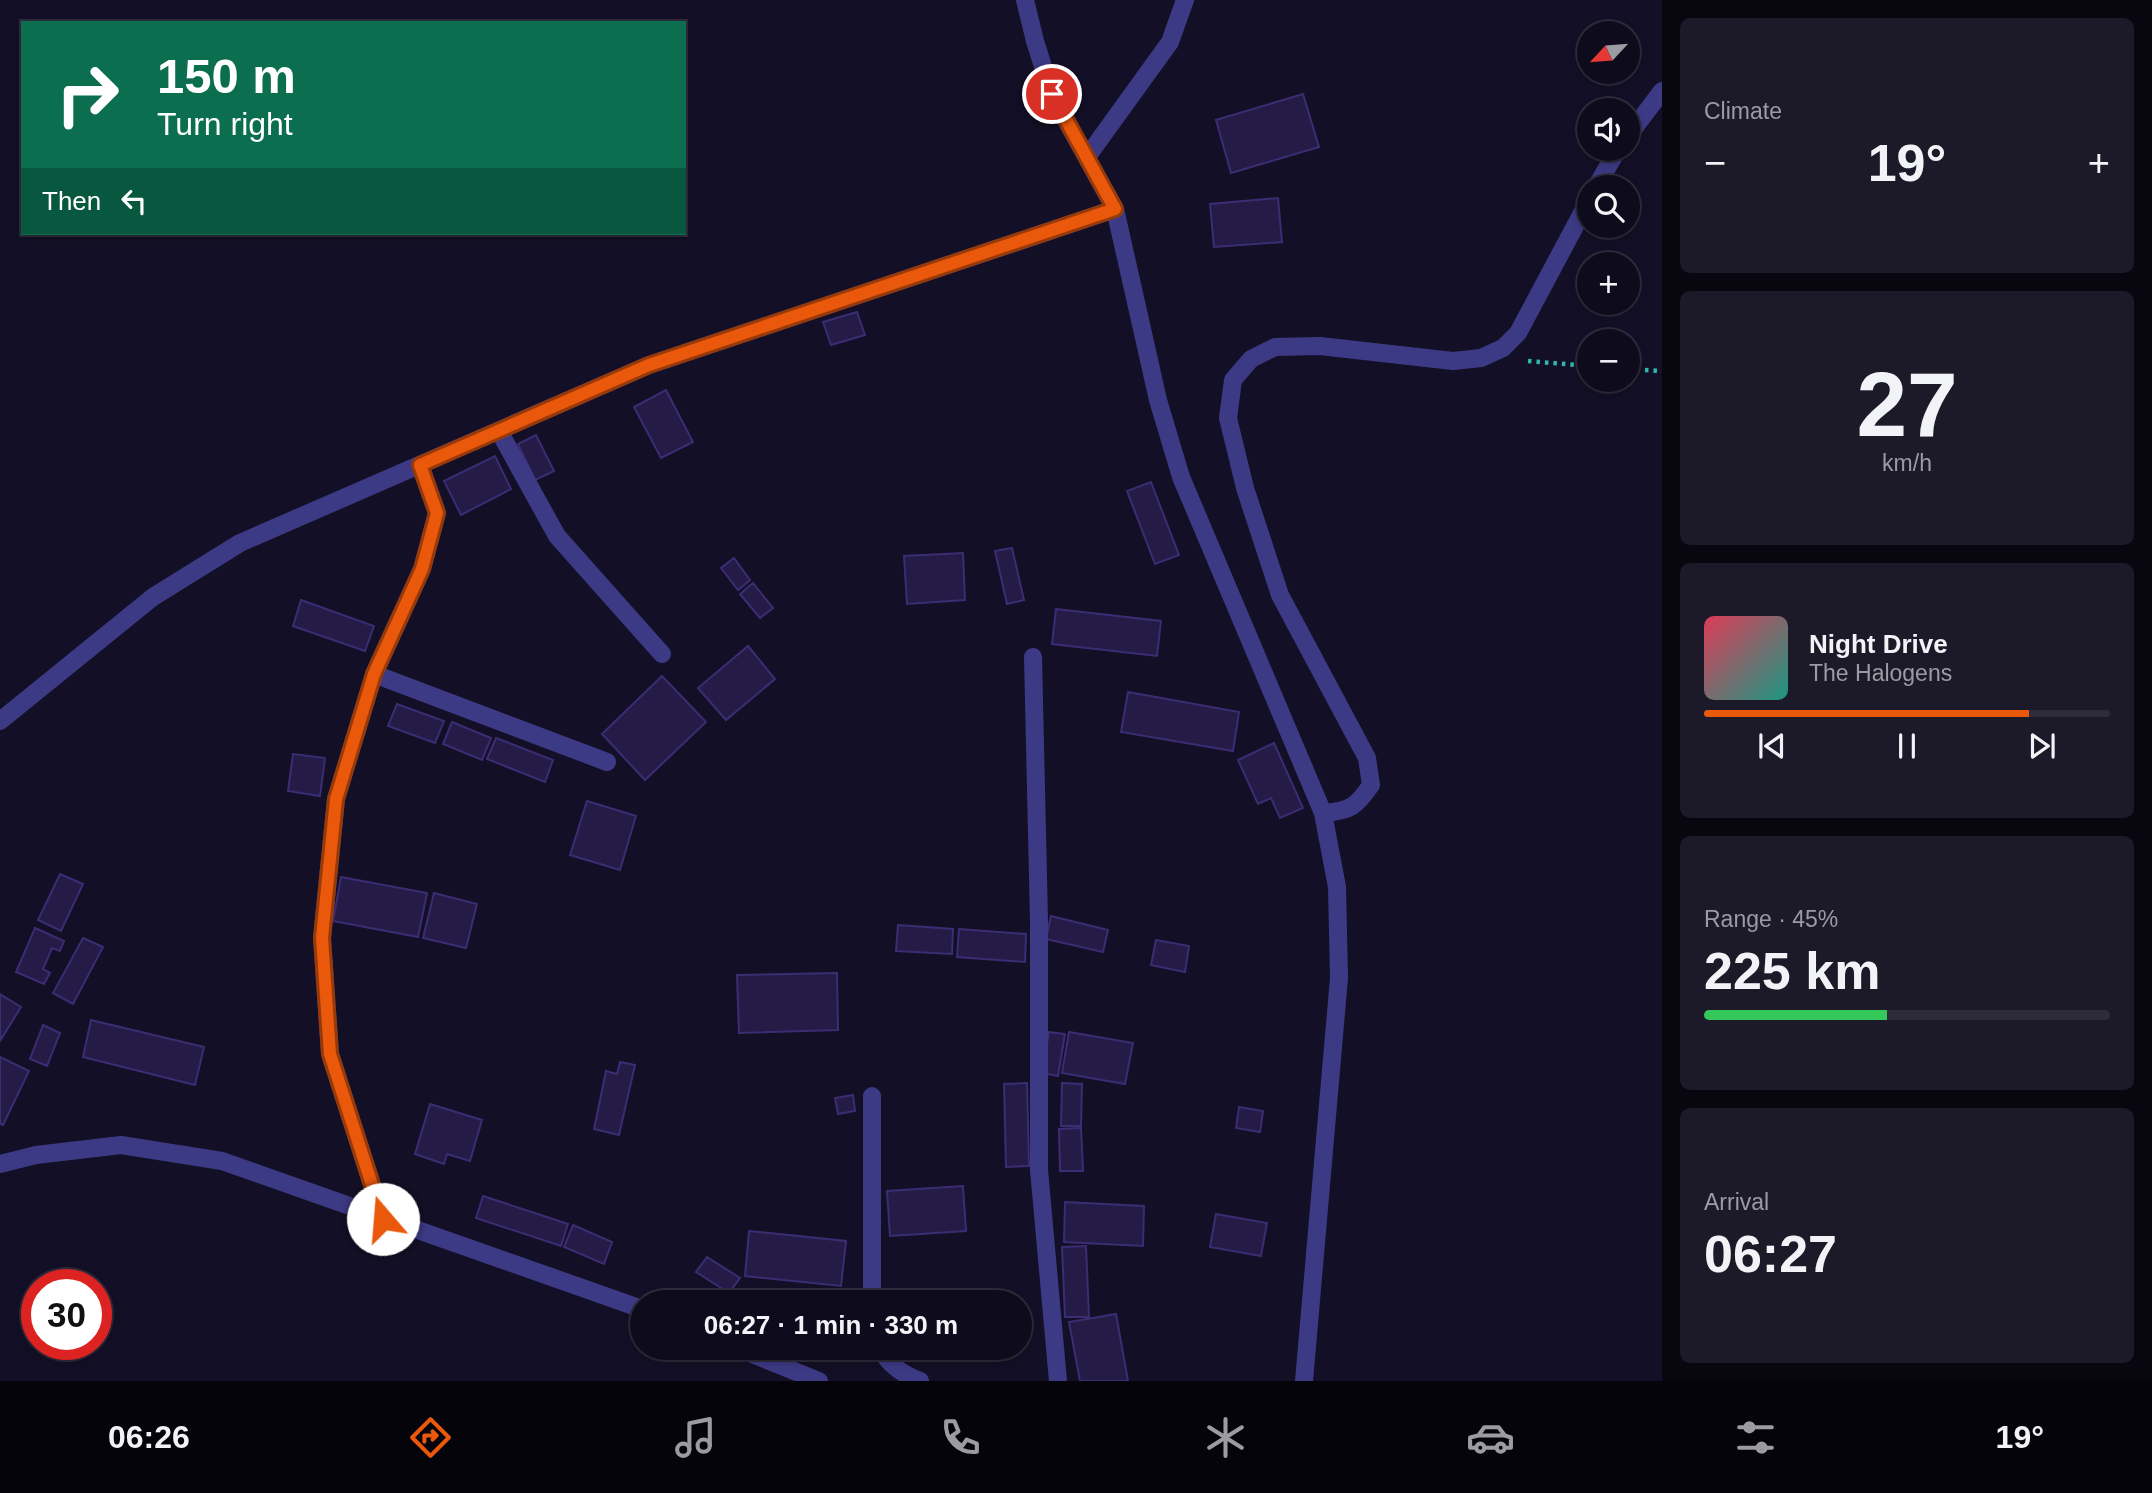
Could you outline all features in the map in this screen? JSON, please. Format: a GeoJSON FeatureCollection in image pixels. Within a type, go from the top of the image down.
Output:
{"type":"FeatureCollection","features":[{"type":"Feature","properties":{"kind":"street"},"geometry":{"type":"LineString","coordinates":[[1025,0],[1052,94],[1115,209],[1158,400],[1181,477],[1323,813],[1338,887],[1339,978],[1304,1381]]}},
{"type":"Feature","properties":{"kind":"street"},"geometry":{"type":"LineString","coordinates":[[1087,157],[1170,42],[1185,0]]}},
{"type":"Feature","properties":{"kind":"street"},"geometry":{"type":"LineString","coordinates":[[1640,120],[1662,91]]}},
{"type":"Feature","properties":{"kind":"street"},"geometry":{"type":"LineString","coordinates":[[0,721],[153,597],[240,543],[649,365],[1115,209]]}},
{"type":"Feature","properties":{"kind":"street"},"geometry":{"type":"LineString","coordinates":[[1323,813],[1344,812],[1360,802],[1371,785],[1367,758],[1280,595],[1245,488],[1228,418],[1233,380],[1251,359],[1275,347],[1320,346],[1453,362],[1481,358],[1503,348],[1518,333],[1577,222]]}},
{"type":"Feature","properties":{"kind":"street"},"geometry":{"type":"LineString","coordinates":[[499,431],[557,536],[662,654]]}},
{"type":"Feature","properties":{"kind":"street"},"geometry":{"type":"LineString","coordinates":[[383,1219],[330,1054],[322,938],[336,799],[374,674],[422,569],[437,513],[420,465]]}},
{"type":"Feature","properties":{"kind":"street"},"geometry":{"type":"LineString","coordinates":[[1033,657],[1039,921],[1040,1170],[1058,1381]]}},
{"type":"Feature","properties":{"kind":"street"},"geometry":{"type":"LineString","coordinates":[[374,674],[607,762]]}},
{"type":"Feature","properties":{"kind":"street"},"geometry":{"type":"LineString","coordinates":[[872,1096],[873,1290]]}},
{"type":"Feature","properties":{"kind":"street"},"geometry":{"type":"LineString","coordinates":[[0,1164],[36,1155],[121,1145],[222,1161],[630,1303]]}},
{"type":"Feature","properties":{"kind":"street"},"geometry":{"type":"LineString","coordinates":[[767,1360],[819,1381]]}},
{"type":"Feature","properties":{"kind":"street"},"geometry":{"type":"LineString","coordinates":[[886,1360],[906,1375],[920,1381]]}},
{"type":"Feature","properties":{"kind":"path"},"geometry":{"type":"LineString","coordinates":[[1481,358],[1577,365]]}},
{"type":"Feature","properties":{"kind":"path"},"geometry":{"type":"LineString","coordinates":[[1640,370],[1662,371]]}},
{"type":"Feature","properties":{"kind":"building"},"geometry":{"type":"Polygon","coordinates":[[[1303,94],[1319,147],[1231,173],[1216,120],[1303,94]]]}},
{"type":"Feature","properties":{"kind":"building"},"geometry":{"type":"Polygon","coordinates":[[[1278,198],[1282,242],[1214,247],[1210,204],[1278,198]]]}},
{"type":"Feature","properties":{"kind":"building"},"geometry":{"type":"Polygon","coordinates":[[[857,312],[865,335],[831,345],[823,322],[857,312]]]}},
{"type":"Feature","properties":{"kind":"building"},"geometry":{"type":"Polygon","coordinates":[[[666,390],[693,442],[661,458],[634,407],[666,390]]]}},
{"type":"Feature","properties":{"kind":"building"},"geometry":{"type":"Polygon","coordinates":[[[536,435],[554,471],[535,480],[518,444],[536,435]]]}},
{"type":"Feature","properties":{"kind":"building"},"geometry":{"type":"Polygon","coordinates":[[[495,456],[511,489],[461,515],[444,481],[495,456]]]}},
{"type":"Feature","properties":{"kind":"building"},"geometry":{"type":"Polygon","coordinates":[[[1151,482],[1179,555],[1155,564],[1127,491],[1151,482]]]}},
{"type":"Feature","properties":{"kind":"building"},"geometry":{"type":"Polygon","coordinates":[[[1012,548],[1024,600],[1007,604],[995,551],[1012,548]]]}},
{"type":"Feature","properties":{"kind":"building"},"geometry":{"type":"Polygon","coordinates":[[[963,553],[965,600],[907,604],[904,556],[963,553]]]}},
{"type":"Feature","properties":{"kind":"building"},"geometry":{"type":"Polygon","coordinates":[[[734,558],[750,580],[738,590],[721,568],[734,558]]]}},
{"type":"Feature","properties":{"kind":"building"},"geometry":{"type":"Polygon","coordinates":[[[753,583],[773,608],[760,618],[740,594],[753,583]]]}},
{"type":"Feature","properties":{"kind":"building"},"geometry":{"type":"Polygon","coordinates":[[[301,600],[374,626],[365,651],[293,626],[301,600]]]}},
{"type":"Feature","properties":{"kind":"building"},"geometry":{"type":"Polygon","coordinates":[[[1056,609],[1161,621],[1157,656],[1052,644],[1056,609]]]}},
{"type":"Feature","properties":{"kind":"building"},"geometry":{"type":"Polygon","coordinates":[[[748,646],[775,679],[726,720],[698,688],[748,646]]]}},
{"type":"Feature","properties":{"kind":"building"},"geometry":{"type":"Polygon","coordinates":[[[662,676],[706,722],[645,780],[602,734],[662,676]]]}},
{"type":"Feature","properties":{"kind":"building"},"geometry":{"type":"Polygon","coordinates":[[[1128,692],[1239,712],[1233,751],[1121,732],[1128,692]]]}},
{"type":"Feature","properties":{"kind":"building"},"geometry":{"type":"Polygon","coordinates":[[[397,704],[444,721],[435,743],[388,726],[397,704]]]}},
{"type":"Feature","properties":{"kind":"building"},"geometry":{"type":"Polygon","coordinates":[[[452,722],[491,738],[482,760],[443,744],[452,722]]]}},
{"type":"Feature","properties":{"kind":"building"},"geometry":{"type":"Polygon","coordinates":[[[496,738],[553,760],[545,782],[487,759],[496,738]]]}},
{"type":"Feature","properties":{"kind":"building"},"geometry":{"type":"Polygon","coordinates":[[[1274,743],[1303,808],[1280,818],[1271,798],[1258,804],[1238,760],[1274,743]]]}},
{"type":"Feature","properties":{"kind":"building"},"geometry":{"type":"Polygon","coordinates":[[[293,754],[325,758],[320,796],[288,791],[293,754]]]}},
{"type":"Feature","properties":{"kind":"building"},"geometry":{"type":"Polygon","coordinates":[[[587,801],[636,816],[620,870],[570,855],[587,801]]]}},
{"type":"Feature","properties":{"kind":"building"},"geometry":{"type":"Polygon","coordinates":[[[60,874],[83,884],[61,931],[38,920],[60,874]]]}},
{"type":"Feature","properties":{"kind":"building"},"geometry":{"type":"Polygon","coordinates":[[[341,877],[427,893],[418,937],[333,921],[341,877]]]}},
{"type":"Feature","properties":{"kind":"building"},"geometry":{"type":"Polygon","coordinates":[[[434,893],[477,904],[466,948],[423,938],[434,893]]]}},
{"type":"Feature","properties":{"kind":"building"},"geometry":{"type":"Polygon","coordinates":[[[1051,916],[1108,930],[1103,952],[1046,939],[1051,916]]]}},
{"type":"Feature","properties":{"kind":"building"},"geometry":{"type":"Polygon","coordinates":[[[898,925],[953,929],[952,954],[896,951],[898,925]]]}},
{"type":"Feature","properties":{"kind":"building"},"geometry":{"type":"Polygon","coordinates":[[[35,928],[64,941],[60,951],[52,948],[43,969],[50,973],[44,984],[16,972],[35,928]]]}},
{"type":"Feature","properties":{"kind":"building"},"geometry":{"type":"Polygon","coordinates":[[[959,929],[1026,934],[1025,962],[957,957],[959,929]]]}},
{"type":"Feature","properties":{"kind":"building"},"geometry":{"type":"Polygon","coordinates":[[[83,938],[103,947],[73,1004],[53,993],[83,938]]]}},
{"type":"Feature","properties":{"kind":"building"},"geometry":{"type":"Polygon","coordinates":[[[1156,940],[1189,946],[1185,972],[1151,965],[1156,940]]]}},
{"type":"Feature","properties":{"kind":"building"},"geometry":{"type":"Polygon","coordinates":[[[837,973],[838,1030],[739,1033],[737,975],[837,973]]]}},
{"type":"Feature","properties":{"kind":"building"},"geometry":{"type":"Polygon","coordinates":[[[0,994],[21,1007],[0,1041],[0,994]]]}},
{"type":"Feature","properties":{"kind":"building"},"geometry":{"type":"Polygon","coordinates":[[[91,1020],[204,1047],[195,1085],[83,1057],[91,1020]]]}},
{"type":"Feature","properties":{"kind":"building"},"geometry":{"type":"Polygon","coordinates":[[[43,1025],[60,1033],[47,1066],[30,1059],[43,1025]]]}},
{"type":"Feature","properties":{"kind":"building"},"geometry":{"type":"Polygon","coordinates":[[[1049,1032],[1065,1034],[1058,1076],[1042,1073],[1049,1032]]]}},
{"type":"Feature","properties":{"kind":"building"},"geometry":{"type":"Polygon","coordinates":[[[1069,1032],[1133,1043],[1125,1084],[1062,1073],[1069,1032]]]}},
{"type":"Feature","properties":{"kind":"building"},"geometry":{"type":"Polygon","coordinates":[[[0,1057],[29,1071],[3,1125],[0,1124],[0,1057]]]}},
{"type":"Feature","properties":{"kind":"building"},"geometry":{"type":"Polygon","coordinates":[[[620,1062],[635,1065],[619,1135],[594,1129],[606,1071],[617,1074],[620,1062]]]}},
{"type":"Feature","properties":{"kind":"building"},"geometry":{"type":"Polygon","coordinates":[[[1027,1083],[1029,1166],[1006,1167],[1004,1084],[1027,1083]]]}},
{"type":"Feature","properties":{"kind":"building"},"geometry":{"type":"Polygon","coordinates":[[[1062,1083],[1082,1084],[1081,1126],[1061,1126],[1062,1083]]]}},
{"type":"Feature","properties":{"kind":"building"},"geometry":{"type":"Polygon","coordinates":[[[853,1095],[855,1111],[838,1114],[835,1098],[853,1095]]]}},
{"type":"Feature","properties":{"kind":"building"},"geometry":{"type":"Polygon","coordinates":[[[430,1104],[482,1120],[470,1161],[447,1154],[444,1164],[415,1154],[430,1104]]]}},
{"type":"Feature","properties":{"kind":"building"},"geometry":{"type":"Polygon","coordinates":[[[1239,1107],[1263,1111],[1260,1132],[1236,1128],[1239,1107]]]}},
{"type":"Feature","properties":{"kind":"building"},"geometry":{"type":"Polygon","coordinates":[[[1081,1128],[1083,1171],[1060,1171],[1059,1129],[1081,1128]]]}},
{"type":"Feature","properties":{"kind":"building"},"geometry":{"type":"Polygon","coordinates":[[[963,1186],[966,1231],[890,1236],[887,1191],[963,1186]]]}},
{"type":"Feature","properties":{"kind":"building"},"geometry":{"type":"Polygon","coordinates":[[[483,1196],[568,1224],[561,1246],[476,1218],[483,1196]]]}},
{"type":"Feature","properties":{"kind":"building"},"geometry":{"type":"Polygon","coordinates":[[[1065,1202],[1144,1206],[1143,1246],[1064,1242],[1065,1202]]]}},
{"type":"Feature","properties":{"kind":"building"},"geometry":{"type":"Polygon","coordinates":[[[1216,1214],[1267,1223],[1261,1256],[1210,1247],[1216,1214]]]}},
{"type":"Feature","properties":{"kind":"building"},"geometry":{"type":"Polygon","coordinates":[[[573,1225],[612,1242],[604,1264],[564,1247],[573,1225]]]}},
{"type":"Feature","properties":{"kind":"building"},"geometry":{"type":"Polygon","coordinates":[[[749,1231],[846,1241],[841,1286],[745,1276],[749,1231]]]}},
{"type":"Feature","properties":{"kind":"building"},"geometry":{"type":"Polygon","coordinates":[[[1086,1246],[1089,1317],[1065,1317],[1062,1247],[1086,1246]]]}},
{"type":"Feature","properties":{"kind":"building"},"geometry":{"type":"Polygon","coordinates":[[[707,1257],[740,1278],[731,1290],[724,1290],[696,1272],[707,1257]]]}},
{"type":"Feature","properties":{"kind":"building"},"geometry":{"type":"Polygon","coordinates":[[[1116,1314],[1128,1381],[1080,1381],[1069,1322],[1116,1314]]]}},
{"type":"Feature","properties":{"kind":"route"},"geometry":{"type":"LineString","coordinates":[[383,1219],[330,1054],[322,938],[336,799],[374,674],[422,569],[437,513],[420,465],[649,365],[1115,209],[1052,94]]}}]}
